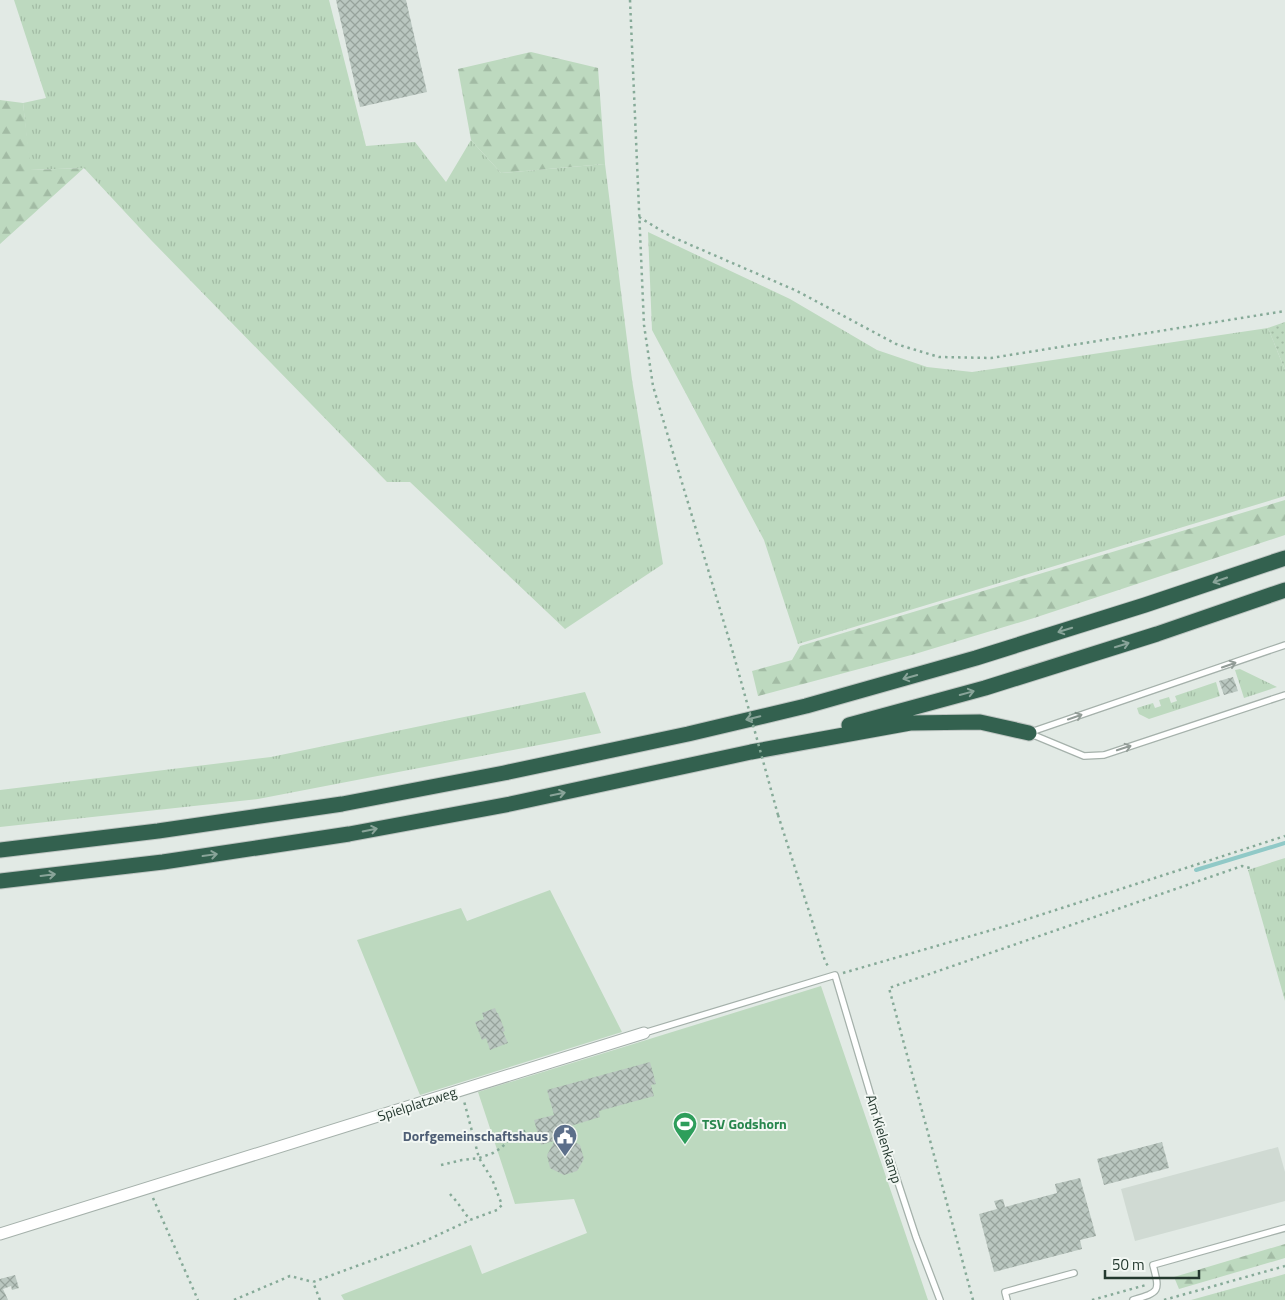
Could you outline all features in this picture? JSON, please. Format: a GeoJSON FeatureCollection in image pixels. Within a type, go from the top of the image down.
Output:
{"type":"FeatureCollection","features":[{"type":"Feature","properties":{"kind":"highway"},"geometry":{"type":"LineString","coordinates":[[0,850],[166,830],[342,804],[504,774],[688,734],[806,706],[976,658],[1145,605],[1285,558]]}},
{"type":"Feature","properties":{"kind":"highway"},"geometry":{"type":"LineString","coordinates":[[751,752],[994,685],[1157,634],[1285,590]]}},
{"type":"Feature","properties":{"kind":"highway"},"geometry":{"type":"LineString","coordinates":[[0,881],[163,862],[349,834],[510,804],[751,752],[910,723],[980,722],[1029,733]]}},
{"type":"Feature","properties":{"kind":"street","name":"Spielplatzweg"},"geometry":{"type":"LineString","coordinates":[[0,1234],[644,1033]]}},
{"type":"Feature","properties":{"kind":"lane"},"geometry":{"type":"LineString","coordinates":[[1029,733],[1285,645]]}},
{"type":"Feature","properties":{"kind":"lane"},"geometry":{"type":"LineString","coordinates":[[1029,733],[1084,756],[1104,755],[1285,695]]}},
{"type":"Feature","properties":{"kind":"lane","name":"Spielplatzweg"},"geometry":{"type":"LineString","coordinates":[[644,1033],[835,975]]}},
{"type":"Feature","properties":{"kind":"lane","name":"Am Kielenkamp"},"geometry":{"type":"LineString","coordinates":[[835,975],[887,1148],[916,1237],[940,1300]]}},
{"type":"Feature","properties":{"kind":"lane"},"geometry":{"type":"LineString","coordinates":[[1133,1300],[1153,1294],[1157,1288],[1153,1265],[1285,1228]]}},
{"type":"Feature","properties":{"kind":"lane"},"geometry":{"type":"LineString","coordinates":[[1007,1300],[1005,1292],[1074,1273]]}},
{"type":"Feature","properties":{"kind":"path"},"geometry":{"type":"LineString","coordinates":[[630,0],[644,325],[653,386],[734,656],[778,815],[825,961],[835,975],[1009,925],[1285,836]]}},
{"type":"Feature","properties":{"kind":"path"},"geometry":{"type":"LineString","coordinates":[[640,217],[670,236],[797,291],[896,344],[940,357],[991,358],[1285,311]]}},
{"type":"Feature","properties":{"kind":"path"},"geometry":{"type":"LineString","coordinates":[[973,1300],[889,988],[1242,866],[1254,870]]}},
{"type":"Feature","properties":{"kind":"path"},"geometry":{"type":"LineString","coordinates":[[234,1300],[290,1276],[313,1282],[425,1241],[497,1210],[502,1205],[492,1179],[479,1158],[461,1090]]}},
{"type":"Feature","properties":{"kind":"path"},"geometry":{"type":"LineString","coordinates":[[441,1165],[479,1158],[493,1153],[515,1134],[528,1130]]}},
{"type":"Feature","properties":{"kind":"path"},"geometry":{"type":"LineString","coordinates":[[149,1188],[198,1300]]}},
{"type":"Feature","properties":{"kind":"path"},"geometry":{"type":"LineString","coordinates":[[450,1194],[470,1220]]}},
{"type":"Feature","properties":{"kind":"path"},"geometry":{"type":"LineString","coordinates":[[1164,1300],[1285,1266]]}},
{"type":"Feature","properties":{"kind":"path"},"geometry":{"type":"LineString","coordinates":[[313,1282],[320,1300]]}},
{"type":"Feature","properties":{"kind":"path"},"geometry":{"type":"LineString","coordinates":[[1092,1300],[1157,1282]]}},
{"type":"Feature","properties":{"kind":"shaded area"},"geometry":{"type":"Polygon","coordinates":[[[1278,1147],[1285,1172],[1285,1201],[1135,1241],[1121,1189],[1278,1147]]]}},
{"type":"Feature","properties":{"kind":"green space"},"geometry":{"type":"Polygon","coordinates":[[[14,0],[329,0],[366,146],[415,142],[446,182],[471,140],[501,173],[605,164],[632,380],[663,564],[565,629],[410,482],[387,482],[151,240],[84,168],[30,170],[23,103],[46,98],[14,0]]]}},
{"type":"Feature","properties":{"kind":"green space"},"geometry":{"type":"Polygon","coordinates":[[[531,52],[598,68],[605,164],[501,173],[471,140],[458,69],[531,52]]]}},
{"type":"Feature","properties":{"kind":"green space"},"geometry":{"type":"Polygon","coordinates":[[[0,100],[23,103],[31,170],[84,168],[0,244],[0,100]]]}},
{"type":"Feature","properties":{"kind":"green space"},"geometry":{"type":"Polygon","coordinates":[[[648,232],[790,299],[877,350],[927,367],[972,372],[1268,328],[1285,370],[1285,496],[798,644],[764,540],[652,330],[648,232]]]}},
{"type":"Feature","properties":{"kind":"green space"},"geometry":{"type":"Polygon","coordinates":[[[1285,322],[1285,370],[1268,328],[1285,322]]]}},
{"type":"Feature","properties":{"kind":"green space"},"geometry":{"type":"Polygon","coordinates":[[[1285,500],[1285,535],[1034,618],[915,654],[758,696],[752,671],[792,660],[800,646],[1285,500]]]}},
{"type":"Feature","properties":{"kind":"green space"},"geometry":{"type":"Polygon","coordinates":[[[1240,669],[1277,687],[1244,698],[1235,670],[1240,669]]]}},
{"type":"Feature","properties":{"kind":"green space"},"geometry":{"type":"Polygon","coordinates":[[[1216,682],[1220,696],[1149,719],[1139,714],[1137,708],[1153,703],[1155,708],[1161,706],[1159,700],[1169,697],[1171,703],[1177,701],[1175,696],[1216,682]]]}},
{"type":"Feature","properties":{"kind":"green space"},"geometry":{"type":"Polygon","coordinates":[[[585,692],[601,733],[258,799],[0,827],[0,790],[271,757],[585,692]]]}},
{"type":"Feature","properties":{"kind":"green space"},"geometry":{"type":"Polygon","coordinates":[[[1285,858],[1285,1001],[1248,870],[1285,858]]]}},
{"type":"Feature","properties":{"kind":"green space"},"geometry":{"type":"Polygon","coordinates":[[[550,890],[622,1032],[420,1095],[357,940],[461,908],[467,921],[550,890]]]}},
{"type":"Feature","properties":{"kind":"green space","name":"TSV Godshorn"},"geometry":{"type":"Polygon","coordinates":[[[821,986],[928,1300],[344,1300],[341,1295],[471,1245],[482,1274],[587,1233],[574,1199],[515,1204],[478,1092],[821,986]]]}},
{"type":"Feature","properties":{"kind":"green space"},"geometry":{"type":"Polygon","coordinates":[[[1285,1244],[1285,1258],[1179,1289],[1174,1277],[1285,1244]]]}},
{"type":"Feature","properties":{"kind":"green space"},"geometry":{"type":"Polygon","coordinates":[[[1285,1274],[1285,1300],[1191,1300],[1285,1274]]]}},
{"type":"Feature","properties":{"kind":"building"},"geometry":{"type":"Polygon","coordinates":[[[336,0],[406,0],[427,92],[360,107],[336,0]]]}},
{"type":"Feature","properties":{"kind":"building"},"geometry":{"type":"Polygon","coordinates":[[[1233,677],[1238,691],[1224,695],[1219,681],[1233,677]]]}},
{"type":"Feature","properties":{"kind":"building"},"geometry":{"type":"Polygon","coordinates":[[[495,1008],[508,1043],[490,1050],[486,1038],[482,1040],[475,1022],[484,1019],[482,1013],[495,1008]]]}},
{"type":"Feature","properties":{"kind":"building"},"geometry":{"type":"Polygon","coordinates":[[[650,1062],[656,1084],[651,1085],[654,1096],[599,1111],[600,1117],[564,1128],[566,1137],[541,1145],[534,1120],[554,1115],[547,1090],[650,1062]]]}},
{"type":"Feature","properties":{"kind":"building","name":"Dorfgemeinschaftshaus"},"geometry":{"type":"Polygon","coordinates":[[[567,1138],[580,1145],[584,1159],[577,1171],[564,1175],[550,1168],[547,1155],[554,1142],[567,1138]]]}},
{"type":"Feature","properties":{"kind":"building"},"geometry":{"type":"Polygon","coordinates":[[[1162,1142],[1169,1168],[1104,1185],[1097,1159],[1162,1142]]]}},
{"type":"Feature","properties":{"kind":"building"},"geometry":{"type":"Polygon","coordinates":[[[1080,1178],[1096,1236],[1080,1240],[1082,1249],[994,1272],[979,1214],[997,1209],[994,1201],[1003,1199],[1005,1207],[1057,1193],[1055,1184],[1080,1178]]]}},
{"type":"Feature","properties":{"kind":"building"},"geometry":{"type":"Polygon","coordinates":[[[15,1275],[19,1288],[12,1290],[11,1286],[3,1289],[8,1300],[0,1300],[0,1279],[15,1275]]]}},
{"type":"Feature","properties":{"kind":"waterway"},"geometry":{"type":"LineString","coordinates":[[1196,870],[1285,843]]}},
{"type":"Feature","properties":{"kind":"place","name":"TSV Godshorn"},"geometry":{"type":"Point","coordinates":[685,1145]}},
{"type":"Feature","properties":{"kind":"place","name":"Dorfgemeinschaftshaus"},"geometry":{"type":"Point","coordinates":[565,1157]}}]}
